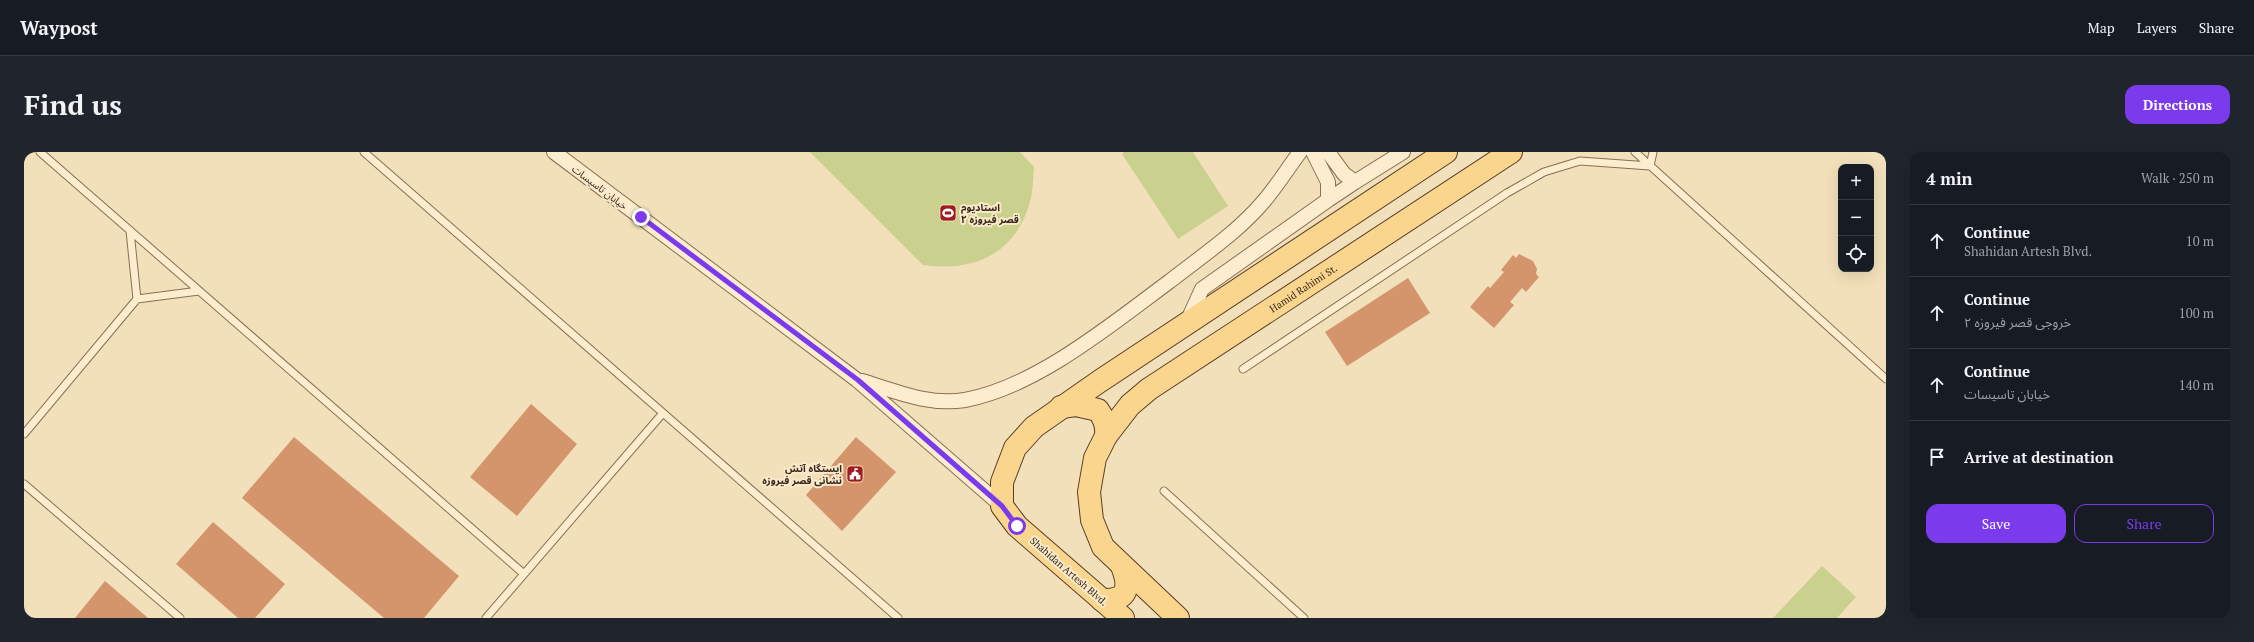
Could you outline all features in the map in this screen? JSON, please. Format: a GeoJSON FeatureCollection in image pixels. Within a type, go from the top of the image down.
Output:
{"type":"FeatureCollection","features":[{"type":"Feature","properties":{"kind":"main road"},"geometry":{"type":"LineString","coordinates":[[1002,506],[1002,482],[1016,448],[1034,427],[1061,407],[1446,152]]}},
{"type":"Feature","properties":{"kind":"main road","name":"Hamid Rahimi St."},"geometry":{"type":"LineString","coordinates":[[1106,436],[1130,405],[1149,389],[1511,152]]}},
{"type":"Feature","properties":{"kind":"main road"},"geometry":{"type":"LineString","coordinates":[[1061,407],[1076,405],[1098,410],[1104,418],[1107,427],[1106,436],[1095,458],[1089,492],[1092,520],[1103,547],[1178,618]]}},
{"type":"Feature","properties":{"kind":"main road","name":"Shahidan Artesh Blvd."},"geometry":{"type":"LineString","coordinates":[[1002,506],[1017,526],[1123,618]]}},
{"type":"Feature","properties":{"kind":"main road"},"geometry":{"type":"LineString","coordinates":[[1102,600],[1113,600],[1122,596],[1127,588],[1128,581],[1122,566]]}},
{"type":"Feature","properties":{"kind":"street","name":"خیابان تاسیسات"},"geometry":{"type":"LineString","coordinates":[[554,152],[858,380],[1002,506]]}},
{"type":"Feature","properties":{"kind":"street"},"geometry":{"type":"LineString","coordinates":[[858,380],[927,401],[964,400],[1011,386],[1044,369],[1125,315],[1219,244],[1264,201],[1300,152]]}},
{"type":"Feature","properties":{"kind":"street"},"geometry":{"type":"LineString","coordinates":[[1313,152],[1328,182],[1328,200]]}},
{"type":"Feature","properties":{"kind":"street"},"geometry":{"type":"LineString","coordinates":[[1328,152],[1344,174],[1355,182]]}},
{"type":"Feature","properties":{"kind":"street"},"geometry":{"type":"LineString","coordinates":[[1185,325],[1202,289],[1328,200],[1403,152]]}},
{"type":"Feature","properties":{"kind":"lane"},"geometry":{"type":"LineString","coordinates":[[40,152],[524,574]]}},
{"type":"Feature","properties":{"kind":"lane"},"geometry":{"type":"LineString","coordinates":[[364,152],[898,618]]}},
{"type":"Feature","properties":{"kind":"lane"},"geometry":{"type":"LineString","coordinates":[[1635,152],[1886,379]]}},
{"type":"Feature","properties":{"kind":"lane"},"geometry":{"type":"LineString","coordinates":[[1650,166],[1653,152]]}},
{"type":"Feature","properties":{"kind":"lane"},"geometry":{"type":"LineString","coordinates":[[1243,369],[1507,193],[1544,172],[1580,161],[1650,166]]}},
{"type":"Feature","properties":{"kind":"lane"},"geometry":{"type":"LineString","coordinates":[[130,231],[137,299]]}},
{"type":"Feature","properties":{"kind":"lane"},"geometry":{"type":"LineString","coordinates":[[24,434],[137,299],[199,291]]}},
{"type":"Feature","properties":{"kind":"lane"},"geometry":{"type":"LineString","coordinates":[[486,618],[663,413]]}},
{"type":"Feature","properties":{"kind":"lane"},"geometry":{"type":"LineString","coordinates":[[24,484],[180,618]]}},
{"type":"Feature","properties":{"kind":"lane"},"geometry":{"type":"LineString","coordinates":[[1164,491],[1304,618]]}},
{"type":"Feature","properties":{"kind":"green space","name":"استادیوم قصر فیروزه ۲"},"geometry":{"type":"Polygon","coordinates":[[[810,152],[1020,152],[1034,167],[1031,198],[1025,217],[1016,233],[1005,245],[992,255],[961,265],[923,265],[810,152]]]}},
{"type":"Feature","properties":{"kind":"green space"},"geometry":{"type":"Polygon","coordinates":[[[1124,152],[1193,152],[1228,206],[1178,239],[1122,154],[1124,152]]]}},
{"type":"Feature","properties":{"kind":"green space"},"geometry":{"type":"Polygon","coordinates":[[[1822,566],[1856,597],[1837,618],[1773,618],[1822,566]]]}},
{"type":"Feature","properties":{"kind":"building"},"geometry":{"type":"Polygon","coordinates":[[[1519,254],[1533,261],[1537,269],[1536,274],[1539,277],[1526,292],[1522,288],[1510,302],[1514,305],[1494,328],[1470,307],[1488,286],[1490,288],[1504,272],[1501,270],[1513,255],[1516,258],[1519,254]]]}},
{"type":"Feature","properties":{"kind":"building"},"geometry":{"type":"Polygon","coordinates":[[[1408,278],[1430,313],[1347,366],[1325,332],[1408,278]]]}},
{"type":"Feature","properties":{"kind":"building"},"geometry":{"type":"Polygon","coordinates":[[[531,404],[577,444],[517,516],[470,477],[531,404]]]}},
{"type":"Feature","properties":{"kind":"building"},"geometry":{"type":"Polygon","coordinates":[[[294,437],[459,576],[424,618],[384,618],[242,498],[294,437]]]}},
{"type":"Feature","properties":{"kind":"building"},"geometry":{"type":"Polygon","coordinates":[[[856,437],[896,472],[842,531],[806,495],[856,437]]]}},
{"type":"Feature","properties":{"kind":"building"},"geometry":{"type":"Polygon","coordinates":[[[213,522],[285,584],[255,618],[238,618],[176,564],[213,522]]]}},
{"type":"Feature","properties":{"kind":"building"},"geometry":{"type":"Polygon","coordinates":[[[105,581],[148,618],[75,618],[105,581]]]}},
{"type":"Feature","properties":{"kind":"place","name":"استادیوم قصر فیروزه ۲"},"geometry":{"type":"Point","coordinates":[948,213]}},
{"type":"Feature","properties":{"kind":"place","name":"ایستگاه آتش نشانی قصر فیروزه"},"geometry":{"type":"Point","coordinates":[855,474]}},
{"type":"Feature","properties":{"kind":"route"},"geometry":{"type":"LineString","coordinates":[[641,217],[858,380],[1002,506],[1017,526]]}}]}
